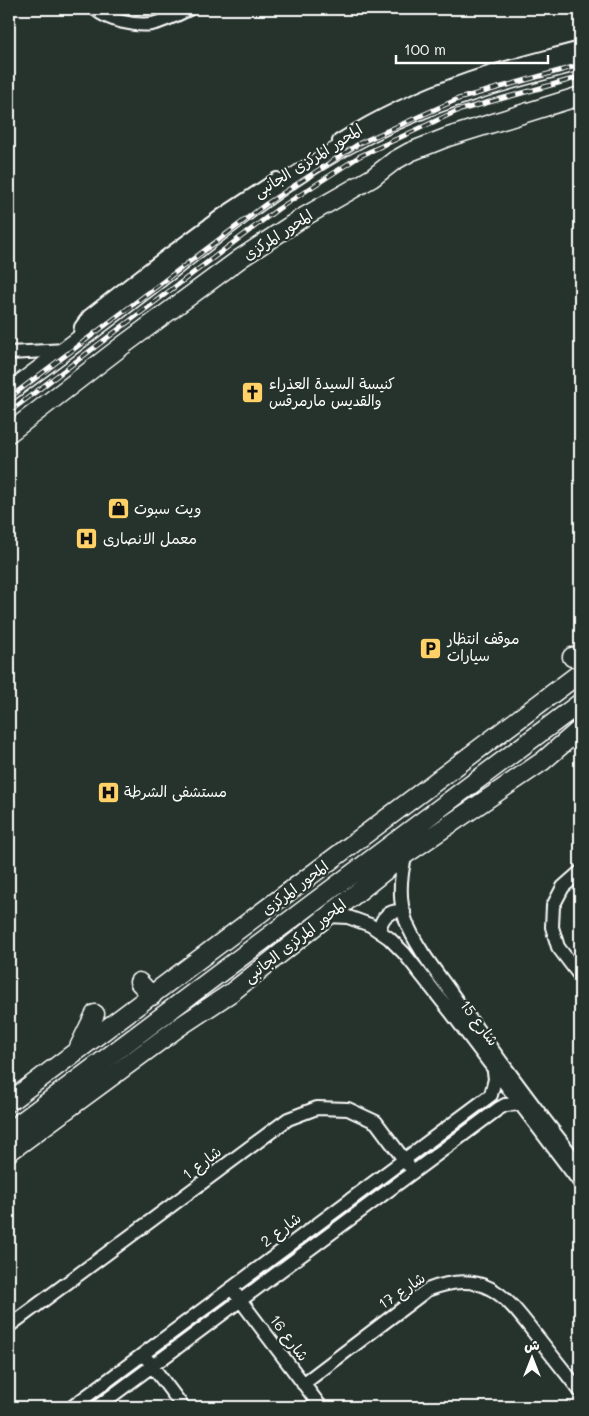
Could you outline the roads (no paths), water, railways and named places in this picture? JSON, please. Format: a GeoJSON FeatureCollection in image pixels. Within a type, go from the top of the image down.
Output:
{"type":"FeatureCollection","features":[{"type":"Feature","properties":{"kind":"main road"},"geometry":{"type":"LineString","coordinates":[[9,392],[228,225],[342,147],[377,129],[454,97],[506,80],[580,61]]}},
{"type":"Feature","properties":{"kind":"main road","name":"المحور المركزى"},"geometry":{"type":"LineString","coordinates":[[9,433],[241,258],[302,218],[372,178],[410,152],[448,137],[580,96]]}},
{"type":"Feature","properties":{"kind":"main road","name":"المحور المركزى"},"geometry":{"type":"LineString","coordinates":[[9,1102],[580,673]]}},
{"type":"Feature","properties":{"kind":"main road"},"geometry":{"type":"LineString","coordinates":[[543,761],[580,704]]}},
{"type":"Feature","properties":{"kind":"main road","name":"المحور المركزى"},"geometry":{"type":"LineString","coordinates":[[9,1131],[580,704]]}},
{"type":"Feature","properties":{"kind":"main road","name":"المحور المركزى الجانبى"},"geometry":{"type":"LineString","coordinates":[[9,1152],[179,1027],[232,992],[406,854],[543,761],[580,729]]}},
{"type":"Feature","properties":{"kind":"main road"},"geometry":{"type":"LineString","coordinates":[[139,982],[152,996]]}},
{"type":"Feature","properties":{"kind":"main road"},"geometry":{"type":"LineString","coordinates":[[166,1013],[202,1012]]}},
{"type":"Feature","properties":{"kind":"main road"},"geometry":{"type":"LineString","coordinates":[[78,1051],[95,1014]]}},
{"type":"Feature","properties":{"kind":"street"},"geometry":{"type":"LineString","coordinates":[[95,9],[114,19],[132,24],[151,24],[173,17],[189,9]]}},
{"type":"Feature","properties":{"kind":"street","name":"المحور المركزى الجانبى"},"geometry":{"type":"LineString","coordinates":[[72,345],[84,321],[152,267],[244,201],[354,131],[400,108],[464,81],[580,48]]}},
{"type":"Feature","properties":{"kind":"street"},"geometry":{"type":"LineString","coordinates":[[9,353],[72,345]]}},
{"type":"Feature","properties":{"kind":"street","name":"شارع 15"},"geometry":{"type":"LineString","coordinates":[[406,854],[401,872],[401,896],[406,920],[417,943],[498,1059],[580,1184]]}},
{"type":"Feature","properties":{"kind":"street"},"geometry":{"type":"LineString","coordinates":[[580,872],[563,887],[554,906],[552,927],[558,947],[580,976]]}},
{"type":"Feature","properties":{"kind":"street"},"geometry":{"type":"LineString","coordinates":[[380,932],[381,923],[386,916],[394,911],[404,912]]}},
{"type":"Feature","properties":{"kind":"street","name":"شارع 15"},"geometry":{"type":"LineString","coordinates":[[328,916],[348,917],[370,925],[389,938],[404,953],[450,1011],[494,1072],[520,1104],[580,1166]]}},
{"type":"Feature","properties":{"kind":"street","name":"شارع 2"},"geometry":{"type":"LineString","coordinates":[[72,1407],[491,1094],[495,1079],[494,1072]]}},
{"type":"Feature","properties":{"kind":"street"},"geometry":{"type":"LineString","coordinates":[[97,1407],[498,1109],[505,1105],[520,1104]]}},
{"type":"Feature","properties":{"kind":"street","name":"شارع 1"},"geometry":{"type":"LineString","coordinates":[[9,1326],[288,1119],[317,1108],[348,1109],[376,1122],[414,1173]]}},
{"type":"Feature","properties":{"kind":"street","name":"شارع 17"},"geometry":{"type":"LineString","coordinates":[[303,1384],[427,1290],[445,1283],[464,1282],[483,1285],[500,1294],[514,1306],[580,1391]]}},
{"type":"Feature","properties":{"kind":"street","name":"شارع 16"},"geometry":{"type":"LineString","coordinates":[[231,1288],[321,1407]]}},
{"type":"Feature","properties":{"kind":"street"},"geometry":{"type":"LineString","coordinates":[[144,1354],[183,1407]]}},
{"type":"Feature","properties":{"kind":"railway"},"geometry":{"type":"LineString","coordinates":[[9,398],[266,204],[360,143],[458,99],[580,65]]}},
{"type":"Feature","properties":{"kind":"railway"},"geometry":{"type":"LineString","coordinates":[[9,412],[278,209],[360,156],[457,111],[580,77]]}},
{"type":"Feature","properties":{"kind":"place","name":"كنيسة السيدة العذراء والقديس مارمرقس"},"geometry":{"type":"Point","coordinates":[253,393]}},
{"type":"Feature","properties":{"kind":"place","name":"ويت سبوت"},"geometry":{"type":"Point","coordinates":[118,509]}},
{"type":"Feature","properties":{"kind":"place","name":"معمل الانصارى"},"geometry":{"type":"Point","coordinates":[87,539]}},
{"type":"Feature","properties":{"kind":"place","name":"موقف انتظار سيارات"},"geometry":{"type":"Point","coordinates":[431,648]}},
{"type":"Feature","properties":{"kind":"place","name":"مستشفى الشرطة"},"geometry":{"type":"Point","coordinates":[108,792]}}]}
